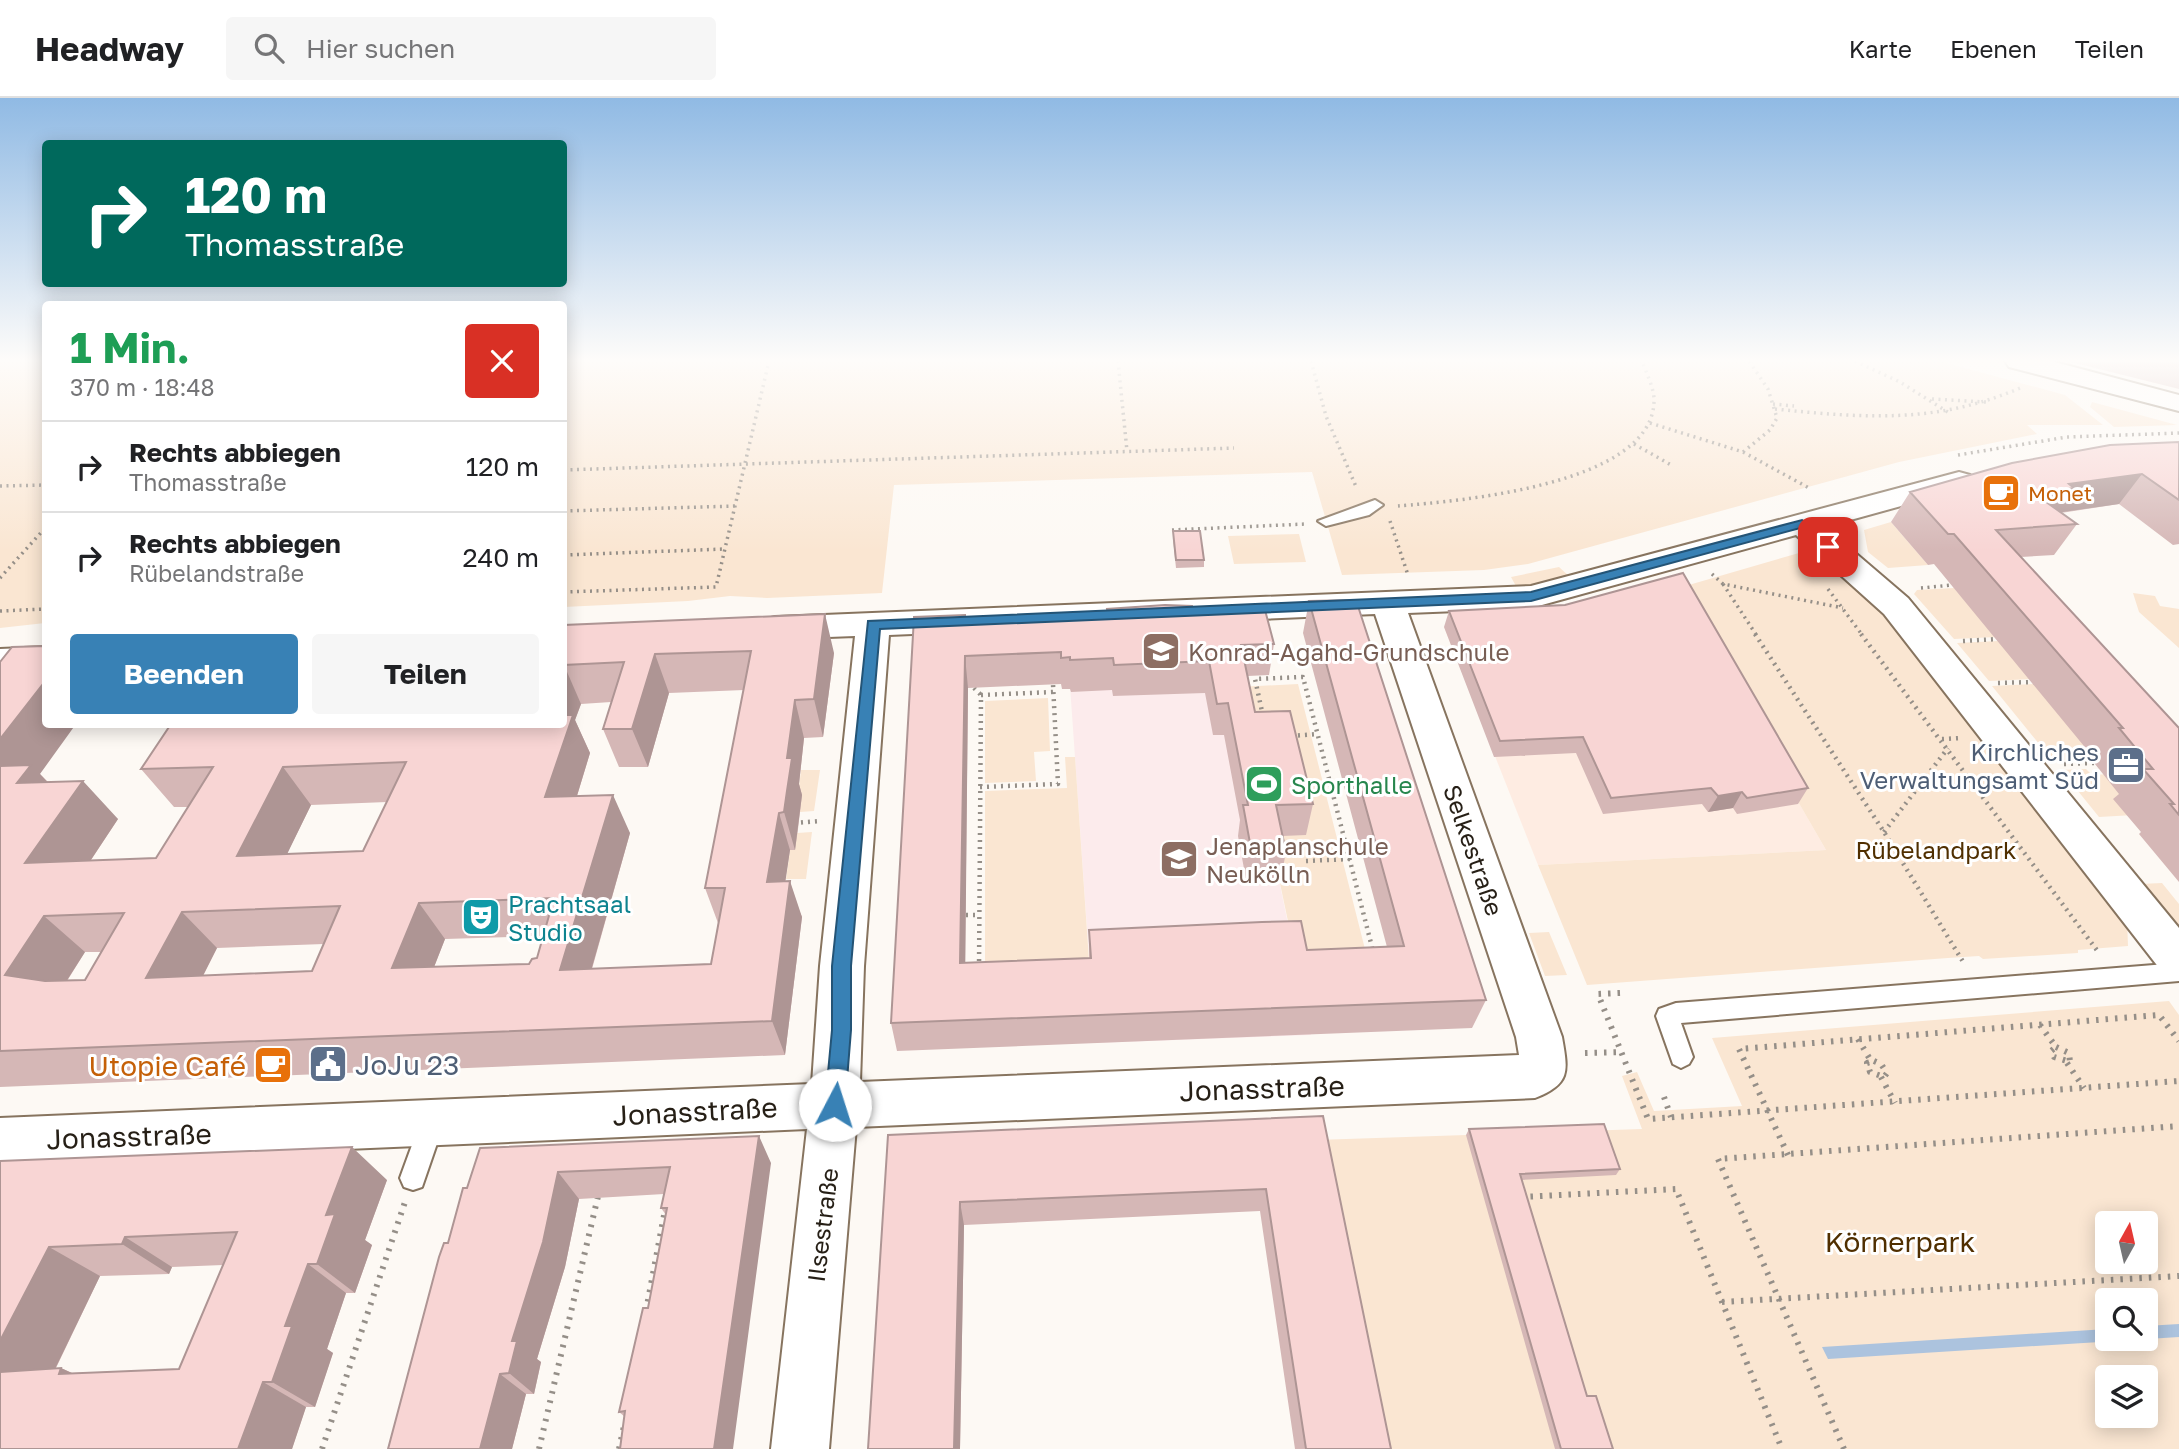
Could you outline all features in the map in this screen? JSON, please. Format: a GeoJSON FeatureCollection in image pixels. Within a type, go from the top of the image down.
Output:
{"type":"FeatureCollection","features":[{"type":"Feature","properties":{"kind":"street"},"geometry":{"type":"LineString","coordinates":[[745,630],[873,625],[1398,590],[1502,599],[1557,592],[1807,506],[1992,473]]}},
{"type":"Feature","properties":{"kind":"street"},"geometry":{"type":"LineString","coordinates":[[1807,506],[1896,606],[2179,960]]}},
{"type":"Feature","properties":{"kind":"street","name":"Selkestraße"},"geometry":{"type":"LineString","coordinates":[[1398,590],[1545,1057],[1544,1068],[1535,1076],[1517,1077]]}},
{"type":"Feature","properties":{"kind":"street","name":"Ilsestraße"},"geometry":{"type":"LineString","coordinates":[[800,1449],[835,1105],[842,966],[873,625]]}},
{"type":"Feature","properties":{"kind":"street"},"geometry":{"type":"LineString","coordinates":[[0,690],[23,660]]}},
{"type":"Feature","properties":{"kind":"street","name":"Jonasstraße"},"geometry":{"type":"LineString","coordinates":[[0,1141],[432,1123],[491,1130],[835,1105],[1517,1077]]}},
{"type":"Feature","properties":{"kind":"lane"},"geometry":{"type":"LineString","coordinates":[[1326,521],[1380,506]]}},
{"type":"Feature","properties":{"kind":"lane"},"geometry":{"type":"LineString","coordinates":[[1681,1057],[1668,1025],[1667,1016],[1676,1013],[2179,972]]}},
{"type":"Feature","properties":{"kind":"lane"},"geometry":{"type":"LineString","coordinates":[[413,1178],[432,1123]]}},
{"type":"Feature","properties":{"kind":"path"},"geometry":{"type":"LineString","coordinates":[[567,592],[716,587],[755,424]]}},
{"type":"Feature","properties":{"kind":"path"},"geometry":{"type":"LineString","coordinates":[[1124,424],[1127,451]]}},
{"type":"Feature","properties":{"kind":"path"},"geometry":{"type":"LineString","coordinates":[[1330,424],[1361,496],[1380,506],[1458,500],[1545,485],[1589,472],[1634,444],[1649,424]]}},
{"type":"Feature","properties":{"kind":"path"},"geometry":{"type":"LineString","coordinates":[[1653,424],[1743,452],[1807,506]]}},
{"type":"Feature","properties":{"kind":"path"},"geometry":{"type":"LineString","coordinates":[[1743,452],[1773,424]]}},
{"type":"Feature","properties":{"kind":"path"},"geometry":{"type":"LineString","coordinates":[[1634,444],[1649,450],[1673,467]]}},
{"type":"Feature","properties":{"kind":"path"},"geometry":{"type":"LineString","coordinates":[[567,470],[1234,448]]}},
{"type":"Feature","properties":{"kind":"path"},"geometry":{"type":"LineString","coordinates":[[0,486],[42,485]]}},
{"type":"Feature","properties":{"kind":"path"},"geometry":{"type":"LineString","coordinates":[[567,511],[736,506]]}},
{"type":"Feature","properties":{"kind":"path"},"geometry":{"type":"LineString","coordinates":[[1380,506],[1398,590]]}},
{"type":"Feature","properties":{"kind":"path"},"geometry":{"type":"LineString","coordinates":[[1171,530],[1326,521]]}},
{"type":"Feature","properties":{"kind":"path"},"geometry":{"type":"LineString","coordinates":[[0,579],[42,532]]}},
{"type":"Feature","properties":{"kind":"path"},"geometry":{"type":"LineString","coordinates":[[567,555],[725,549]]}},
{"type":"Feature","properties":{"kind":"path"},"geometry":{"type":"LineString","coordinates":[[1711,574],[1723,584],[1884,832],[1965,965]]}},
{"type":"Feature","properties":{"kind":"path"},"geometry":{"type":"LineString","coordinates":[[1723,584],[1843,608]]}},
{"type":"Feature","properties":{"kind":"path"},"geometry":{"type":"LineString","coordinates":[[1915,588],[1952,585]]}},
{"type":"Feature","properties":{"kind":"path"},"geometry":{"type":"LineString","coordinates":[[1826,587],[2101,955]]}},
{"type":"Feature","properties":{"kind":"path"},"geometry":{"type":"LineString","coordinates":[[0,611],[42,609]]}},
{"type":"Feature","properties":{"kind":"path"},"geometry":{"type":"LineString","coordinates":[[1961,641],[1997,639]]}},
{"type":"Feature","properties":{"kind":"path"},"geometry":{"type":"LineString","coordinates":[[1273,724],[1263,717],[1255,679],[1303,677],[1374,956]]}},
{"type":"Feature","properties":{"kind":"path"},"geometry":{"type":"LineString","coordinates":[[1996,683],[2034,682]]}},
{"type":"Feature","properties":{"kind":"path"},"geometry":{"type":"LineString","coordinates":[[980,787],[1058,784],[1053,684]]}},
{"type":"Feature","properties":{"kind":"path"},"geometry":{"type":"LineString","coordinates":[[974,688],[981,695],[979,975]]}},
{"type":"Feature","properties":{"kind":"path"},"geometry":{"type":"LineString","coordinates":[[981,695],[1053,692]]}},
{"type":"Feature","properties":{"kind":"path"},"geometry":{"type":"LineString","coordinates":[[968,733],[981,732]]}},
{"type":"Feature","properties":{"kind":"path"},"geometry":{"type":"LineString","coordinates":[[1286,736],[1318,734]]}},
{"type":"Feature","properties":{"kind":"path"},"geometry":{"type":"LineString","coordinates":[[1884,832],[1948,748]]}},
{"type":"Feature","properties":{"kind":"path"},"geometry":{"type":"LineString","coordinates":[[2060,765],[2095,763]]}},
{"type":"Feature","properties":{"kind":"path"},"geometry":{"type":"LineString","coordinates":[[967,774],[980,773]]}},
{"type":"Feature","properties":{"kind":"path"},"geometry":{"type":"LineString","coordinates":[[967,819],[980,818]]}},
{"type":"Feature","properties":{"kind":"path"},"geometry":{"type":"LineString","coordinates":[[793,823],[813,822]]}},
{"type":"Feature","properties":{"kind":"path"},"geometry":{"type":"LineString","coordinates":[[1306,862],[1350,859]]}},
{"type":"Feature","properties":{"kind":"path"},"geometry":{"type":"LineString","coordinates":[[966,865],[979,865]]}},
{"type":"Feature","properties":{"kind":"path"},"geometry":{"type":"LineString","coordinates":[[966,915],[979,915]]}},
{"type":"Feature","properties":{"kind":"path"},"geometry":{"type":"LineString","coordinates":[[1620,993],[1598,994],[1648,1119],[2179,1081]]}},
{"type":"Feature","properties":{"kind":"path"},"geometry":{"type":"LineString","coordinates":[[1788,1155],[1739,1049],[2159,1015],[2179,1041]]}},
{"type":"Feature","properties":{"kind":"path"},"geometry":{"type":"LineString","coordinates":[[2040,1024],[2056,1047],[2071,1055],[2071,1060],[2067,1063]]}},
{"type":"Feature","properties":{"kind":"path"},"geometry":{"type":"LineString","coordinates":[[1858,1039],[1871,1061],[1884,1067],[1887,1073],[1881,1077]]}},
{"type":"Feature","properties":{"kind":"path"},"geometry":{"type":"LineString","coordinates":[[2056,1047],[2051,1051],[2054,1057],[2067,1063],[2085,1088]]}},
{"type":"Feature","properties":{"kind":"path"},"geometry":{"type":"LineString","coordinates":[[1586,1053],[1621,1052]]}},
{"type":"Feature","properties":{"kind":"path"},"geometry":{"type":"LineString","coordinates":[[1871,1061],[1867,1063],[1867,1068],[1881,1077],[1895,1103]]}},
{"type":"Feature","properties":{"kind":"path"},"geometry":{"type":"LineString","coordinates":[[1664,1097],[1671,1117]]}},
{"type":"Feature","properties":{"kind":"path"},"geometry":{"type":"LineString","coordinates":[[1844,1449],[1718,1159],[2179,1126]]}},
{"type":"Feature","properties":{"kind":"path"},"geometry":{"type":"LineString","coordinates":[[322,1449],[413,1178]]}},
{"type":"Feature","properties":{"kind":"path"},"geometry":{"type":"LineString","coordinates":[[539,1449],[601,1183]]}},
{"type":"Feature","properties":{"kind":"path"},"geometry":{"type":"LineString","coordinates":[[1510,1198],[1676,1189],[1783,1449]]}},
{"type":"Feature","properties":{"kind":"path"},"geometry":{"type":"LineString","coordinates":[[645,1315],[666,1207]]}},
{"type":"Feature","properties":{"kind":"path"},"geometry":{"type":"LineString","coordinates":[[1722,1302],[2179,1276]]}},
{"type":"Feature","properties":{"kind":"path"},"geometry":{"type":"LineString","coordinates":[[619,1449],[624,1422]]}},
{"type":"Feature","properties":{"kind":"shaded area"},"geometry":{"type":"Polygon","coordinates":[[[1444,627],[1754,725],[1826,850],[1538,865],[1444,627]]]}},
{"type":"Feature","properties":{"kind":"shaded area","name":"Jenaplanschule Neukölln"},"geometry":{"type":"Polygon","coordinates":[[[1189,638],[1306,835],[1270,837],[1311,1035],[1095,1043],[1067,643],[1189,638]]]}},
{"type":"Feature","properties":{"kind":"green space"},"geometry":{"type":"Polygon","coordinates":[[[0,424],[42,424],[42,623],[0,628],[0,424]]]}},
{"type":"Feature","properties":{"kind":"green space"},"geometry":{"type":"Polygon","coordinates":[[[567,424],[2103,425],[2027,425],[2037,434],[1899,462],[1528,564],[1484,570],[1342,575],[1312,472],[894,485],[882,593],[767,598],[730,596],[688,601],[567,607],[567,424]]]}},
{"type":"Feature","properties":{"kind":"green space"},"geometry":{"type":"Polygon","coordinates":[[[2110,424],[2177,425],[2114,427],[2110,424]]]}},
{"type":"Feature","properties":{"kind":"green space"},"geometry":{"type":"Polygon","coordinates":[[[1891,522],[1928,565],[1888,568],[1868,552],[1864,530],[1891,522]]]}},
{"type":"Feature","properties":{"kind":"green space"},"geometry":{"type":"Polygon","coordinates":[[[1299,534],[1306,562],[1234,564],[1228,536],[1299,534]]]}},
{"type":"Feature","properties":{"kind":"green space","name":"Rübelandpark"},"geometry":{"type":"Polygon","coordinates":[[[1799,553],[1833,561],[1863,586],[2127,919],[2128,946],[2078,950],[2078,953],[1983,959],[1979,956],[1948,958],[1587,985],[1538,865],[1826,850],[1675,589],[1799,553]]]}},
{"type":"Feature","properties":{"kind":"green space"},"geometry":{"type":"Polygon","coordinates":[[[1559,567],[1570,577],[1548,585],[1517,588],[1511,577],[1559,567]]]}},
{"type":"Feature","properties":{"kind":"green space"},"geometry":{"type":"Polygon","coordinates":[[[1954,588],[1996,637],[1954,639],[1914,594],[1917,590],[1954,588]]]}},
{"type":"Feature","properties":{"kind":"green space"},"geometry":{"type":"Polygon","coordinates":[[[2133,593],[2155,596],[2160,606],[2179,609],[2179,648],[2139,612],[2133,593]]]}},
{"type":"Feature","properties":{"kind":"green space"},"geometry":{"type":"Polygon","coordinates":[[[1999,641],[2032,679],[1989,681],[1957,643],[1999,641]]]}},
{"type":"Feature","properties":{"kind":"green space"},"geometry":{"type":"Polygon","coordinates":[[[1298,684],[1368,961],[1297,964],[1270,836],[1306,834],[1251,744],[1239,687],[1298,684]]]}},
{"type":"Feature","properties":{"kind":"green space"},"geometry":{"type":"Polygon","coordinates":[[[2036,684],[2095,759],[2053,761],[1992,686],[2036,684]]]}},
{"type":"Feature","properties":{"kind":"green space"},"geometry":{"type":"Polygon","coordinates":[[[1048,698],[1050,751],[1034,752],[1036,781],[985,783],[985,701],[1048,698]]]}},
{"type":"Feature","properties":{"kind":"green space"},"geometry":{"type":"Polygon","coordinates":[[[1065,757],[1075,757],[1090,975],[985,980],[985,791],[1067,788],[1065,757]]]}},
{"type":"Feature","properties":{"kind":"green space"},"geometry":{"type":"Polygon","coordinates":[[[2086,769],[2092,775],[2110,774],[2134,815],[2099,817],[2061,770],[2086,769]]]}},
{"type":"Feature","properties":{"kind":"green space"},"geometry":{"type":"Polygon","coordinates":[[[801,770],[820,770],[814,811],[800,812],[798,796],[801,770]]]}},
{"type":"Feature","properties":{"kind":"green space"},"geometry":{"type":"Polygon","coordinates":[[[812,832],[806,879],[786,879],[790,850],[797,833],[812,832]]]}},
{"type":"Feature","properties":{"kind":"green space"},"geometry":{"type":"Polygon","coordinates":[[[2162,883],[2179,904],[2179,932],[2140,884],[2162,883]]]}},
{"type":"Feature","properties":{"kind":"green space"},"geometry":{"type":"Polygon","coordinates":[[[1549,932],[1567,975],[1545,976],[1529,933],[1549,932]]]}},
{"type":"Feature","properties":{"kind":"green space","name":"Körnerpark"},"geometry":{"type":"Polygon","coordinates":[[[2169,1001],[2179,1015],[2179,1449],[1376,1449],[1316,1140],[1642,1129],[1622,1076],[1637,1072],[1654,1111],[1742,1106],[1712,1038],[2169,1001]]]}},
{"type":"Feature","properties":{"kind":"water"},"geometry":{"type":"Polygon","coordinates":[[[2179,1324],[2179,1337],[2158,1338],[2158,1325],[2179,1324]]]}},
{"type":"Feature","properties":{"kind":"water"},"geometry":{"type":"Polygon","coordinates":[[[2095,1330],[2095,1342],[1828,1359],[1822,1347],[2095,1330]]]}},
{"type":"Feature","properties":{"kind":"building"},"geometry":{"type":"Polygon","coordinates":[[[2179,442],[2179,500],[2142,474],[2069,484],[2074,488],[2035,494],[2077,524],[1996,530],[2179,728],[2179,815],[2170,804],[2174,804],[2143,769],[2153,769],[2119,728],[2123,728],[1954,534],[1948,534],[1910,492],[2012,463],[2110,445],[2179,442]]]}},
{"type":"Feature","properties":{"kind":"building"},"geometry":{"type":"Polygon","coordinates":[[[1173,531],[1200,531],[1204,560],[1176,560],[1173,531]]]}},
{"type":"Feature","properties":{"kind":"building"},"geometry":{"type":"Polygon","coordinates":[[[1683,573],[1808,788],[1747,798],[1742,792],[1718,796],[1711,788],[1611,798],[1583,737],[1500,741],[1449,611],[1565,605],[1683,573]]]}},
{"type":"Feature","properties":{"kind":"building"},"geometry":{"type":"Polygon","coordinates":[[[1356,600],[1486,1000],[891,1023],[914,617],[965,615],[965,622],[1067,618],[1108,616],[1107,609],[1165,605],[1192,606],[1193,613],[1265,610],[1274,644],[1241,645],[1255,712],[1290,711],[1313,804],[1276,805],[1286,852],[1252,854],[1243,805],[1248,805],[1228,703],[1217,704],[1209,661],[1114,665],[1113,658],[1070,660],[1070,657],[1061,658],[1061,652],[965,656],[960,963],[1091,958],[1089,930],[1262,922],[1301,921],[1307,950],[1404,946],[1309,601],[1356,600]]]}},
{"type":"Feature","properties":{"kind":"building"},"geometry":{"type":"Polygon","coordinates":[[[825,614],[814,699],[795,700],[787,758],[792,758],[784,812],[779,813],[767,882],[790,881],[772,1021],[0,1051],[0,766],[31,765],[17,783],[83,781],[25,863],[156,858],[213,767],[141,769],[168,728],[567,728],[567,715],[573,715],[545,797],[613,795],[560,970],[711,964],[725,888],[705,888],[751,651],[655,654],[632,729],[603,729],[624,662],[567,665],[567,625],[825,614]],[[406,762],[283,767],[237,856],[363,851],[406,762]],[[554,898],[419,903],[392,968],[529,964],[532,959],[537,958],[554,898]],[[340,906],[182,912],[146,978],[312,971],[340,906]],[[124,913],[44,916],[5,975],[45,981],[85,980],[124,913]]]}},
{"type":"Feature","properties":{"kind":"building"},"geometry":{"type":"Polygon","coordinates":[[[42,646],[42,685],[0,739],[0,662],[12,647],[42,646]]]}},
{"type":"Feature","properties":{"kind":"building"},"geometry":{"type":"Polygon","coordinates":[[[1323,1116],[1391,1449],[1306,1449],[1266,1189],[960,1202],[954,1449],[868,1449],[888,1135],[1323,1116]]]}},
{"type":"Feature","properties":{"kind":"building"},"geometry":{"type":"Polygon","coordinates":[[[1604,1124],[1620,1169],[1520,1174],[1587,1396],[1596,1396],[1613,1449],[1561,1449],[1469,1129],[1604,1124]]]}},
{"type":"Feature","properties":{"kind":"building"},"geometry":{"type":"Polygon","coordinates":[[[759,1136],[714,1449],[620,1449],[625,1411],[619,1412],[643,1308],[648,1308],[667,1208],[661,1208],[670,1167],[558,1172],[543,1242],[512,1341],[517,1341],[509,1373],[500,1374],[480,1449],[388,1449],[439,1257],[444,1243],[448,1243],[463,1188],[467,1188],[480,1148],[759,1136]]]}},
{"type":"Feature","properties":{"kind":"building"},"geometry":{"type":"Polygon","coordinates":[[[352,1147],[326,1215],[335,1214],[317,1264],[308,1264],[285,1326],[292,1326],[272,1382],[263,1382],[238,1449],[0,1449],[0,1372],[61,1368],[59,1374],[179,1369],[237,1232],[125,1237],[122,1244],[49,1247],[0,1341],[0,1161],[352,1147]]]}},
{"type":"Feature","properties":{"kind":"place","name":"Monet"},"geometry":{"type":"Point","coordinates":[2001,493]}},
{"type":"Feature","properties":{"kind":"place","name":"Konrad-Agahd-Grundschule"},"geometry":{"type":"Point","coordinates":[1161,651]}},
{"type":"Feature","properties":{"kind":"place","name":"Kirchliches Verwaltungsamt Süd"},"geometry":{"type":"Point","coordinates":[2126,765]}},
{"type":"Feature","properties":{"kind":"place","name":"Sporthalle"},"geometry":{"type":"Point","coordinates":[1264,784]}},
{"type":"Feature","properties":{"kind":"place","name":"Jenaplanschule Neukölln"},"geometry":{"type":"Point","coordinates":[1179,859]}},
{"type":"Feature","properties":{"kind":"place","name":"Prachtsaal Studio"},"geometry":{"type":"Point","coordinates":[481,917]}},
{"type":"Feature","properties":{"kind":"place","name":"JoJu 23"},"geometry":{"type":"Point","coordinates":[328,1064]}},
{"type":"Feature","properties":{"kind":"place","name":"Utopie Café"},"geometry":{"type":"Point","coordinates":[273,1065]}},
{"type":"Feature","properties":{"kind":"route"},"geometry":{"type":"LineString","coordinates":[[835,1105],[842,1013],[842,966],[873,625],[1531,597],[1802,524],[1828,547]]}}]}
